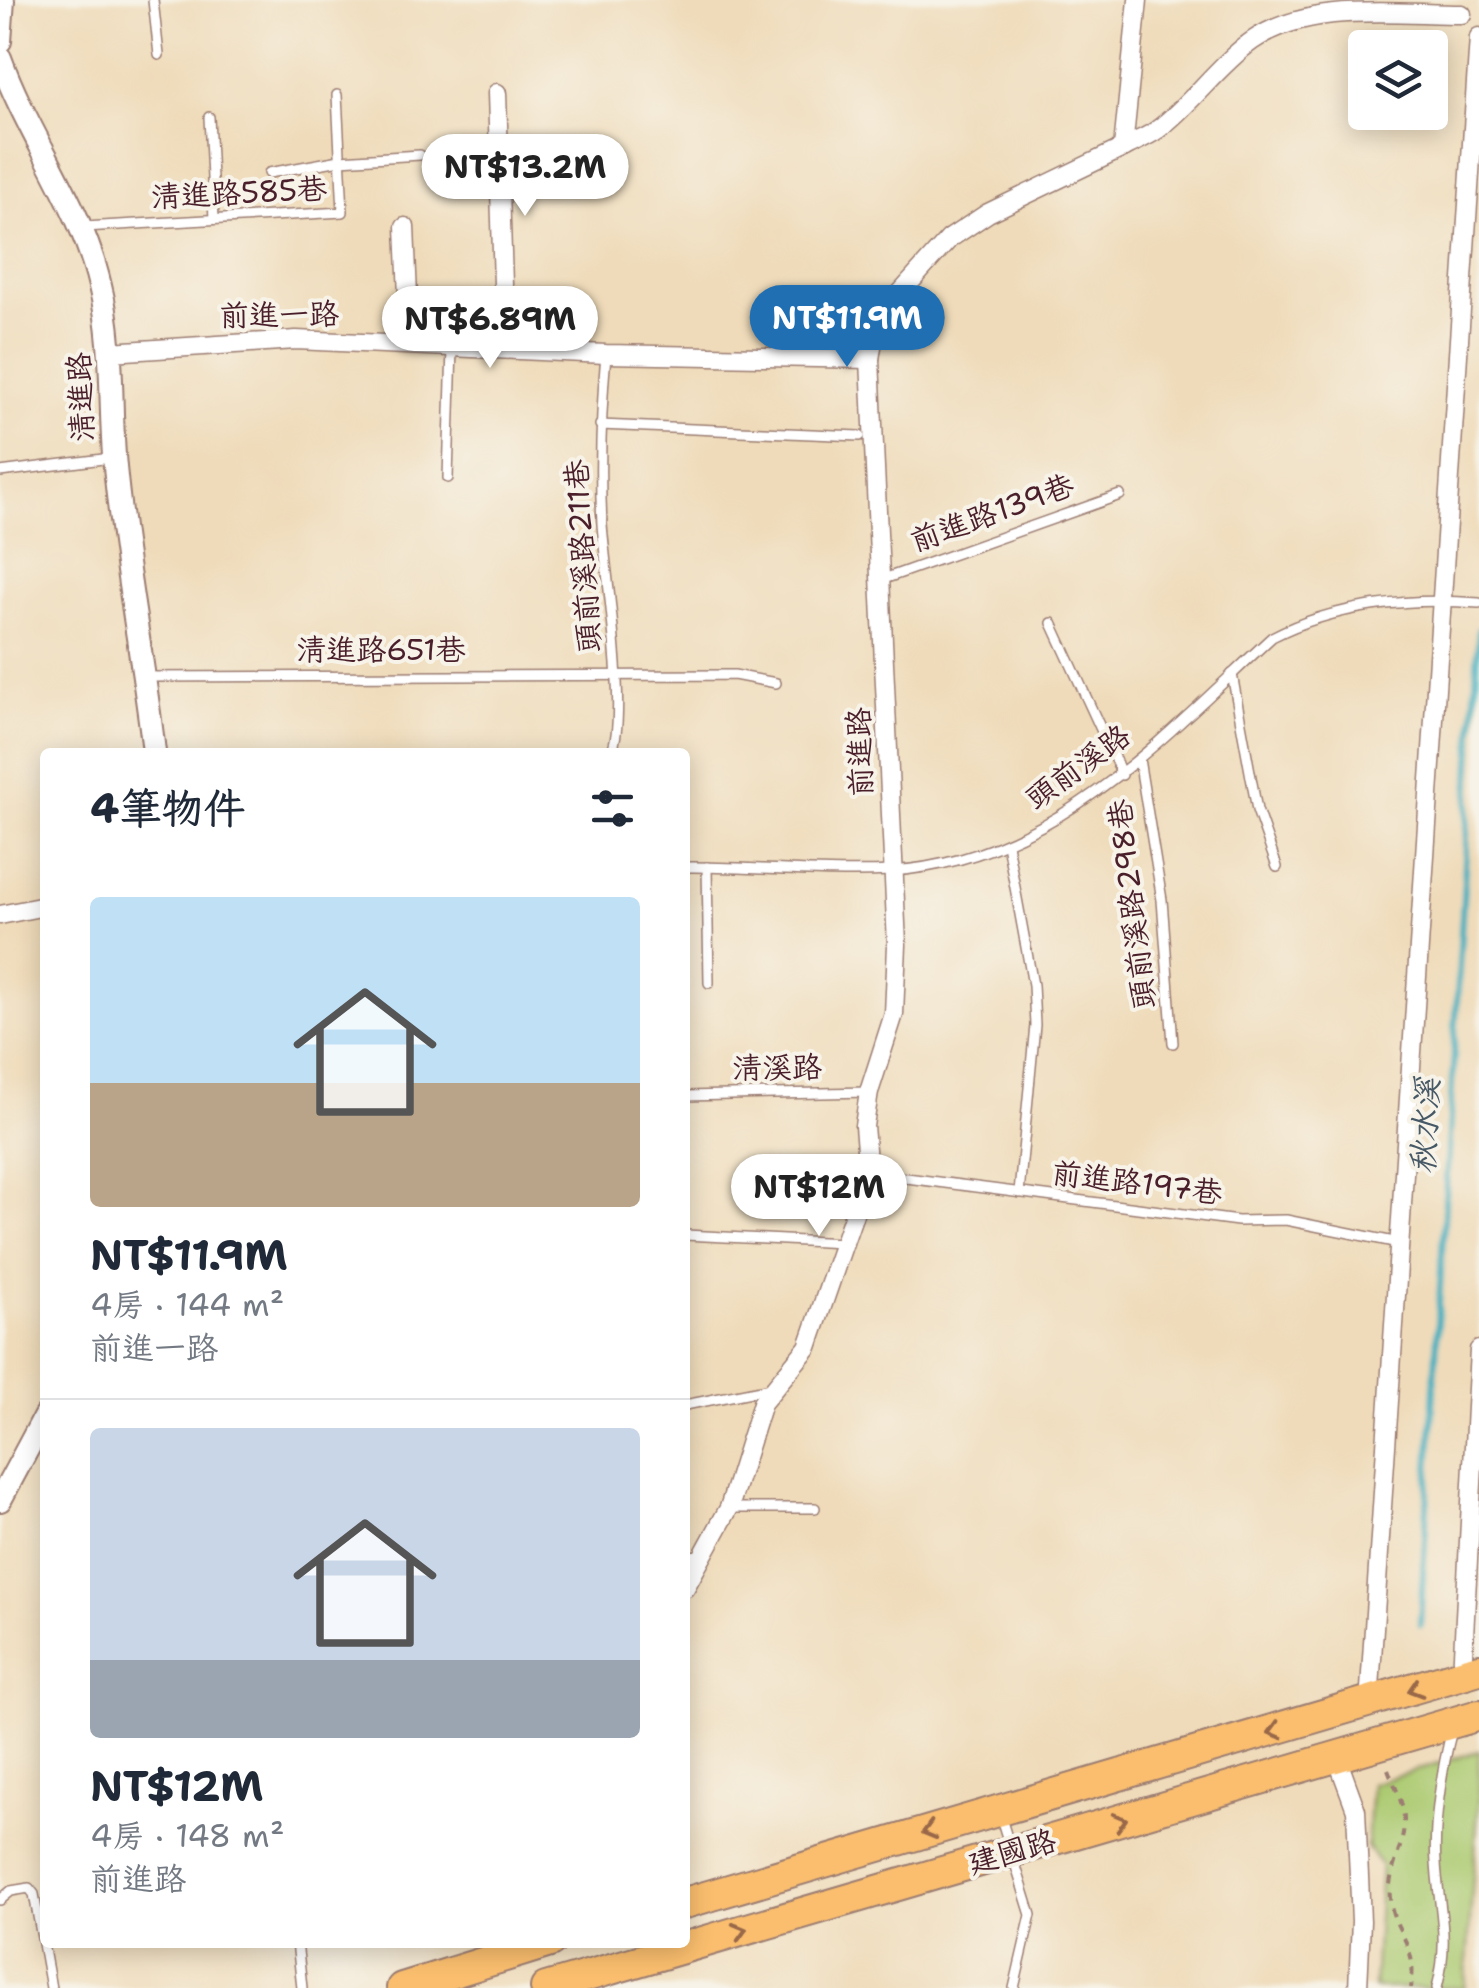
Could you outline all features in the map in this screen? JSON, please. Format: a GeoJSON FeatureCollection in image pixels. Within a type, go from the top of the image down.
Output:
{"type":"FeatureCollection","features":[{"type":"Feature","properties":{"kind":"main road","name":"建國路"},"geometry":{"type":"LineString","coordinates":[[690,1902],[1471,1671]]}},
{"type":"Feature","properties":{"kind":"main road","name":"建國路"},"geometry":{"type":"LineString","coordinates":[[690,1946],[1467,1719]]}},
{"type":"Feature","properties":{"kind":"main road"},"geometry":{"type":"LineString","coordinates":[[402,1988],[530,1948]]}},
{"type":"Feature","properties":{"kind":"main road","name":"建國路"},"geometry":{"type":"LineString","coordinates":[[546,1988],[682,1948]]}},
{"type":"Feature","properties":{"kind":"street"},"geometry":{"type":"LineString","coordinates":[[0,41],[3,0]]}},
{"type":"Feature","properties":{"kind":"street"},"geometry":{"type":"LineString","coordinates":[[1122,148],[1138,0]]}},
{"type":"Feature","properties":{"kind":"street","name":"前進路"},"geometry":{"type":"LineString","coordinates":[[693,1555],[729,1508],[762,1403],[808,1347],[868,1173],[864,1126],[869,1092],[894,1014],[897,945],[870,359],[874,335],[888,306],[950,240],[988,214],[1156,131],[1251,42],[1276,28],[1350,14],[1462,14]]}},
{"type":"Feature","properties":{"kind":"street"},"geometry":{"type":"LineString","coordinates":[[1368,1704],[1479,36]]}},
{"type":"Feature","properties":{"kind":"street","name":"清進路"},"geometry":{"type":"LineString","coordinates":[[0,58],[14,95],[81,227],[101,288],[110,352],[121,530],[146,676],[154,748]]}},
{"type":"Feature","properties":{"kind":"street"},"geometry":{"type":"LineString","coordinates":[[497,93],[505,348]]}},
{"type":"Feature","properties":{"kind":"street"},"geometry":{"type":"LineString","coordinates":[[405,227],[410,343]]}},
{"type":"Feature","properties":{"kind":"street","name":"前進一路"},"geometry":{"type":"LineString","coordinates":[[110,352],[265,340],[606,354],[870,359]]}},
{"type":"Feature","properties":{"kind":"street"},"geometry":{"type":"LineString","coordinates":[[0,915],[40,907]]}},
{"type":"Feature","properties":{"kind":"street"},"geometry":{"type":"LineString","coordinates":[[1471,1671],[1479,1350]]}},
{"type":"Feature","properties":{"kind":"street"},"geometry":{"type":"LineString","coordinates":[[0,1500],[40,1425]]}},
{"type":"Feature","properties":{"kind":"street"},"geometry":{"type":"LineString","coordinates":[[1338,1758],[1356,1810],[1361,1921],[1358,1988]]}},
{"type":"Feature","properties":{"kind":"lane"},"geometry":{"type":"LineString","coordinates":[[153,0],[159,55]]}},
{"type":"Feature","properties":{"kind":"lane","name":"清進路585巷"},"geometry":{"type":"LineString","coordinates":[[81,227],[343,212],[336,95]]}},
{"type":"Feature","properties":{"kind":"lane"},"geometry":{"type":"LineString","coordinates":[[209,117],[214,220]]}},
{"type":"Feature","properties":{"kind":"lane"},"geometry":{"type":"LineString","coordinates":[[269,173],[340,160],[420,155]]}},
{"type":"Feature","properties":{"kind":"lane"},"geometry":{"type":"LineString","coordinates":[[448,478],[453,345]]}},
{"type":"Feature","properties":{"kind":"lane","name":"頭前溪路211巷"},"geometry":{"type":"LineString","coordinates":[[606,354],[600,425],[602,523],[616,674],[618,736],[613,748]]}},
{"type":"Feature","properties":{"kind":"lane"},"geometry":{"type":"LineString","coordinates":[[600,425],[860,436]]}},
{"type":"Feature","properties":{"kind":"lane"},"geometry":{"type":"LineString","coordinates":[[0,472],[114,458]]}},
{"type":"Feature","properties":{"kind":"lane","name":"前進路139巷"},"geometry":{"type":"LineString","coordinates":[[881,580],[1120,495]]}},
{"type":"Feature","properties":{"kind":"lane","name":"頭前溪路"},"geometry":{"type":"LineString","coordinates":[[690,868],[892,871],[987,852],[1060,818],[1122,775],[1272,637],[1320,616],[1362,607],[1479,603]]}},
{"type":"Feature","properties":{"kind":"lane"},"geometry":{"type":"LineString","coordinates":[[1052,623],[1122,775]]}},
{"type":"Feature","properties":{"kind":"lane"},"geometry":{"type":"LineString","coordinates":[[1232,674],[1257,810],[1277,867]]}},
{"type":"Feature","properties":{"kind":"lane","name":"清進路651巷"},"geometry":{"type":"LineString","coordinates":[[146,676],[734,675],[776,682]]}},
{"type":"Feature","properties":{"kind":"lane","name":"頭前溪路298巷"},"geometry":{"type":"LineString","coordinates":[[1139,759],[1162,900],[1172,1043]]}},
{"type":"Feature","properties":{"kind":"lane"},"geometry":{"type":"LineString","coordinates":[[1007,844],[1033,984],[1035,1025],[1019,1194]]}},
{"type":"Feature","properties":{"kind":"lane"},"geometry":{"type":"LineString","coordinates":[[707,867],[709,983]]}},
{"type":"Feature","properties":{"kind":"lane","name":"清溪路"},"geometry":{"type":"LineString","coordinates":[[690,1096],[869,1092]]}},
{"type":"Feature","properties":{"kind":"lane","name":"前進路197巷"},"geometry":{"type":"LineString","coordinates":[[868,1173],[1238,1221],[1286,1220],[1398,1243]]}},
{"type":"Feature","properties":{"kind":"lane"},"geometry":{"type":"LineString","coordinates":[[690,1235],[842,1244]]}},
{"type":"Feature","properties":{"kind":"lane"},"geometry":{"type":"LineString","coordinates":[[690,1404],[773,1388]]}},
{"type":"Feature","properties":{"kind":"lane"},"geometry":{"type":"LineString","coordinates":[[729,1508],[815,1508]]}},
{"type":"Feature","properties":{"kind":"lane"},"geometry":{"type":"LineString","coordinates":[[1438,1988],[1445,1955],[1436,1862],[1444,1760],[1467,1719]]}},
{"type":"Feature","properties":{"kind":"lane"},"geometry":{"type":"LineString","coordinates":[[998,1810],[1031,1915],[1014,1988]]}},
{"type":"Feature","properties":{"kind":"lane"},"geometry":{"type":"LineString","coordinates":[[0,1900],[11,1892],[29,1888],[34,1894],[40,1925]]}},
{"type":"Feature","properties":{"kind":"lane"},"geometry":{"type":"LineString","coordinates":[[44,1948],[52,1988]]}},
{"type":"Feature","properties":{"kind":"lane"},"geometry":{"type":"LineString","coordinates":[[298,1948],[302,1988]]}},
{"type":"Feature","properties":{"kind":"path"},"geometry":{"type":"LineString","coordinates":[[1380,1746],[1405,1818],[1402,1844],[1390,1872],[1389,1902],[1410,1947],[1414,1972],[1411,1988]]}},
{"type":"Feature","properties":{"kind":"green space"},"geometry":{"type":"Polygon","coordinates":[[[1479,1751],[1465,1988],[1374,1988],[1381,1865],[1367,1847],[1371,1784],[1479,1751]]]}},
{"type":"Feature","properties":{"kind":"waterway","name":"秋水溪"},"geometry":{"type":"LineString","coordinates":[[1420,1625],[1479,629]]}}]}
